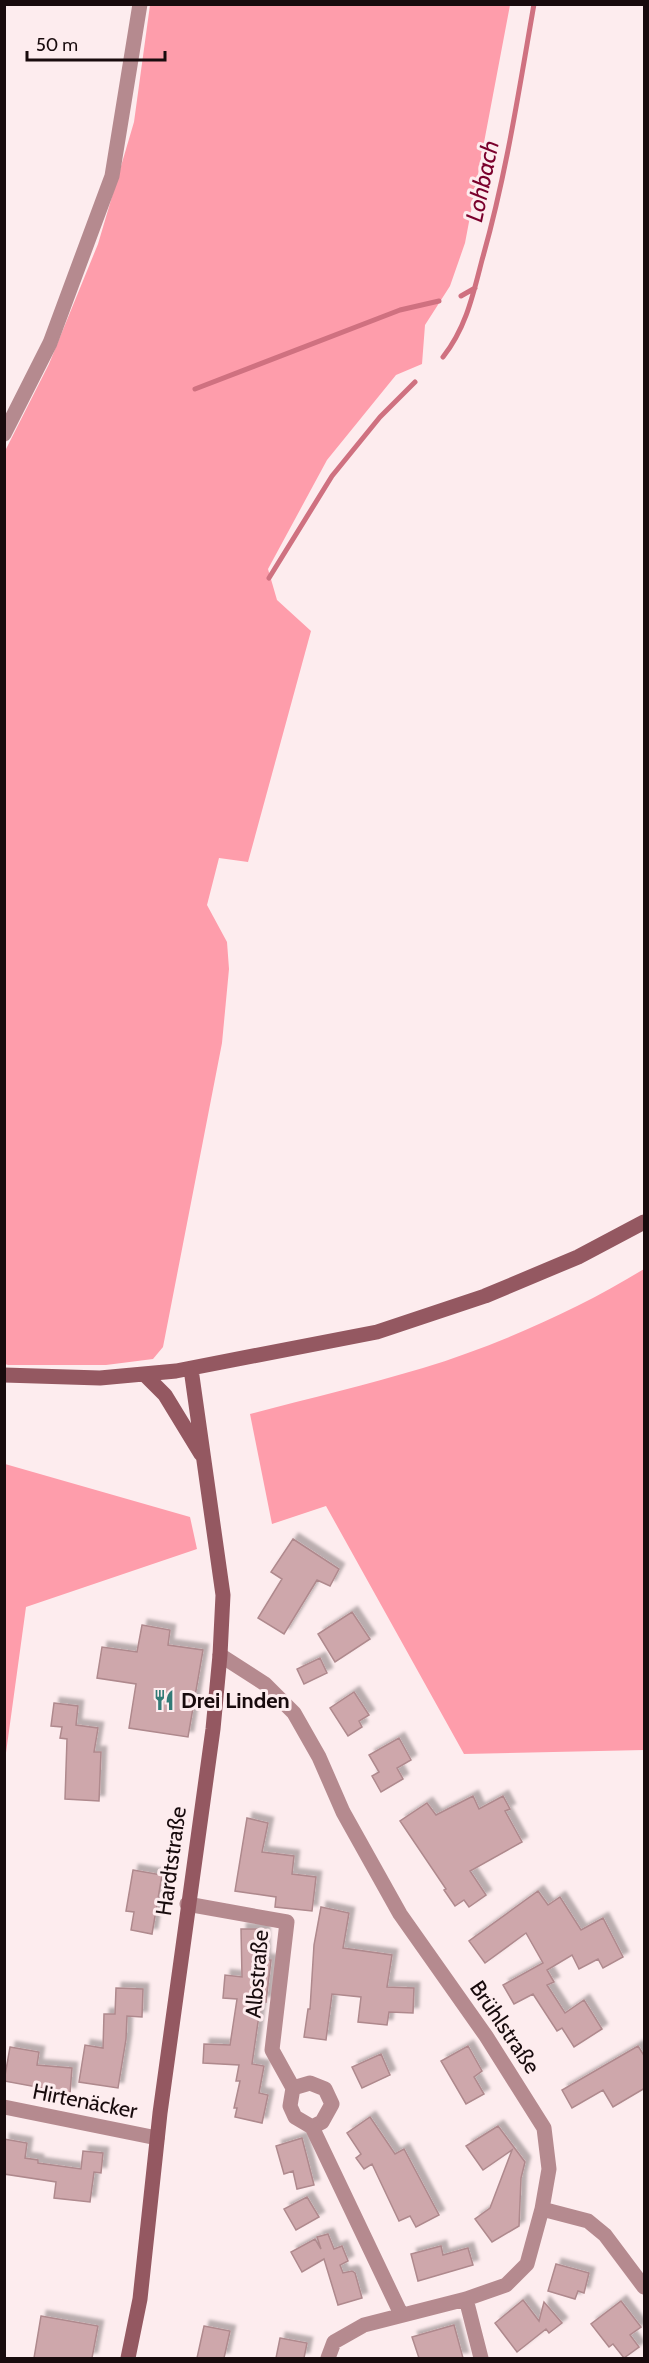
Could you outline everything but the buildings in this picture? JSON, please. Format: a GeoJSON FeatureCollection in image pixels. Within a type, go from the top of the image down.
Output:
{"type":"FeatureCollection","features":[{"type":"Feature","properties":{"kind":"street"},"geometry":{"type":"LineString","coordinates":[[4,434],[50,343],[112,176],[140,4]]}},
{"type":"Feature","properties":{"kind":"street"},"geometry":{"type":"LineString","coordinates":[[4,1375],[100,1378],[192,1369],[388,1328],[485,1296],[578,1257],[645,1222]]}},
{"type":"Feature","properties":{"kind":"street","name":"Hardtstraße"},"geometry":{"type":"LineString","coordinates":[[128,2358],[140,2299],[157,2138],[187,1904],[213,1729],[224,1595],[192,1369]]}},
{"type":"Feature","properties":{"kind":"street"},"geometry":{"type":"LineString","coordinates":[[144,1374],[165,1395],[204,1458]]}},
{"type":"Feature","properties":{"kind":"street","name":"Brühlstraße"},"geometry":{"type":"LineString","coordinates":[[220,1655],[266,1684],[294,1713],[319,1757],[343,1812],[400,1914],[486,2036],[544,2128],[549,2169],[542,2209],[526,2265],[506,2285],[466,2299],[364,2325],[334,2342],[328,2358]]}},
{"type":"Feature","properties":{"kind":"street","name":"Albstraße"},"geometry":{"type":"LineString","coordinates":[[187,1904],[287,1922],[272,2050],[293,2088],[290,2106],[295,2117],[312,2127],[401,2314]]}},
{"type":"Feature","properties":{"kind":"street"},"geometry":{"type":"LineString","coordinates":[[293,2088],[310,2083],[325,2089],[332,2104],[322,2122],[312,2127]]}},
{"type":"Feature","properties":{"kind":"street","name":"Hirtenäcker"},"geometry":{"type":"LineString","coordinates":[[4,2107],[157,2138]]}},
{"type":"Feature","properties":{"kind":"street"},"geometry":{"type":"LineString","coordinates":[[542,2209],[588,2221],[605,2235],[645,2287]]}},
{"type":"Feature","properties":{"kind":"street"},"geometry":{"type":"LineString","coordinates":[[466,2299],[481,2358]]}},
{"type":"Feature","properties":{"kind":"shaded area"},"geometry":{"type":"Polygon","coordinates":[[[150,5],[510,5],[465,243],[450,286],[425,325],[422,364],[396,375],[327,460],[268,569],[277,600],[311,631],[248,862],[219,858],[207,905],[227,942],[229,969],[222,1043],[163,1347],[153,1359],[106,1365],[8,1365],[5,1364],[4,453],[49,364],[98,244],[134,122],[150,5]]]}},
{"type":"Feature","properties":{"kind":"shaded area"},"geometry":{"type":"Polygon","coordinates":[[[644,1269],[644,1750],[464,1754],[326,1506],[272,1524],[250,1414],[402,1374],[480,1349],[592,1299],[644,1269]]]}},
{"type":"Feature","properties":{"kind":"shaded area"},"geometry":{"type":"Polygon","coordinates":[[[5,1464],[190,1517],[197,1549],[26,1607],[5,1760],[5,1464]]]}},
{"type":"Feature","properties":{"kind":"waterway","name":"Lohbach"},"geometry":{"type":"LineString","coordinates":[[443,357],[458,335],[468,311],[491,228],[534,4]]}},
{"type":"Feature","properties":{"kind":"waterway"},"geometry":{"type":"LineString","coordinates":[[461,296],[475,288]]}},
{"type":"Feature","properties":{"kind":"waterway"},"geometry":{"type":"LineString","coordinates":[[195,389],[400,310],[439,301]]}},
{"type":"Feature","properties":{"kind":"waterway","name":"Lohbach"},"geometry":{"type":"LineString","coordinates":[[269,578],[332,476],[380,417],[415,382]]}},
{"type":"Feature","properties":{"kind":"place","name":"Drei Linden"},"geometry":{"type":"Point","coordinates":[164,1700]}}]}
